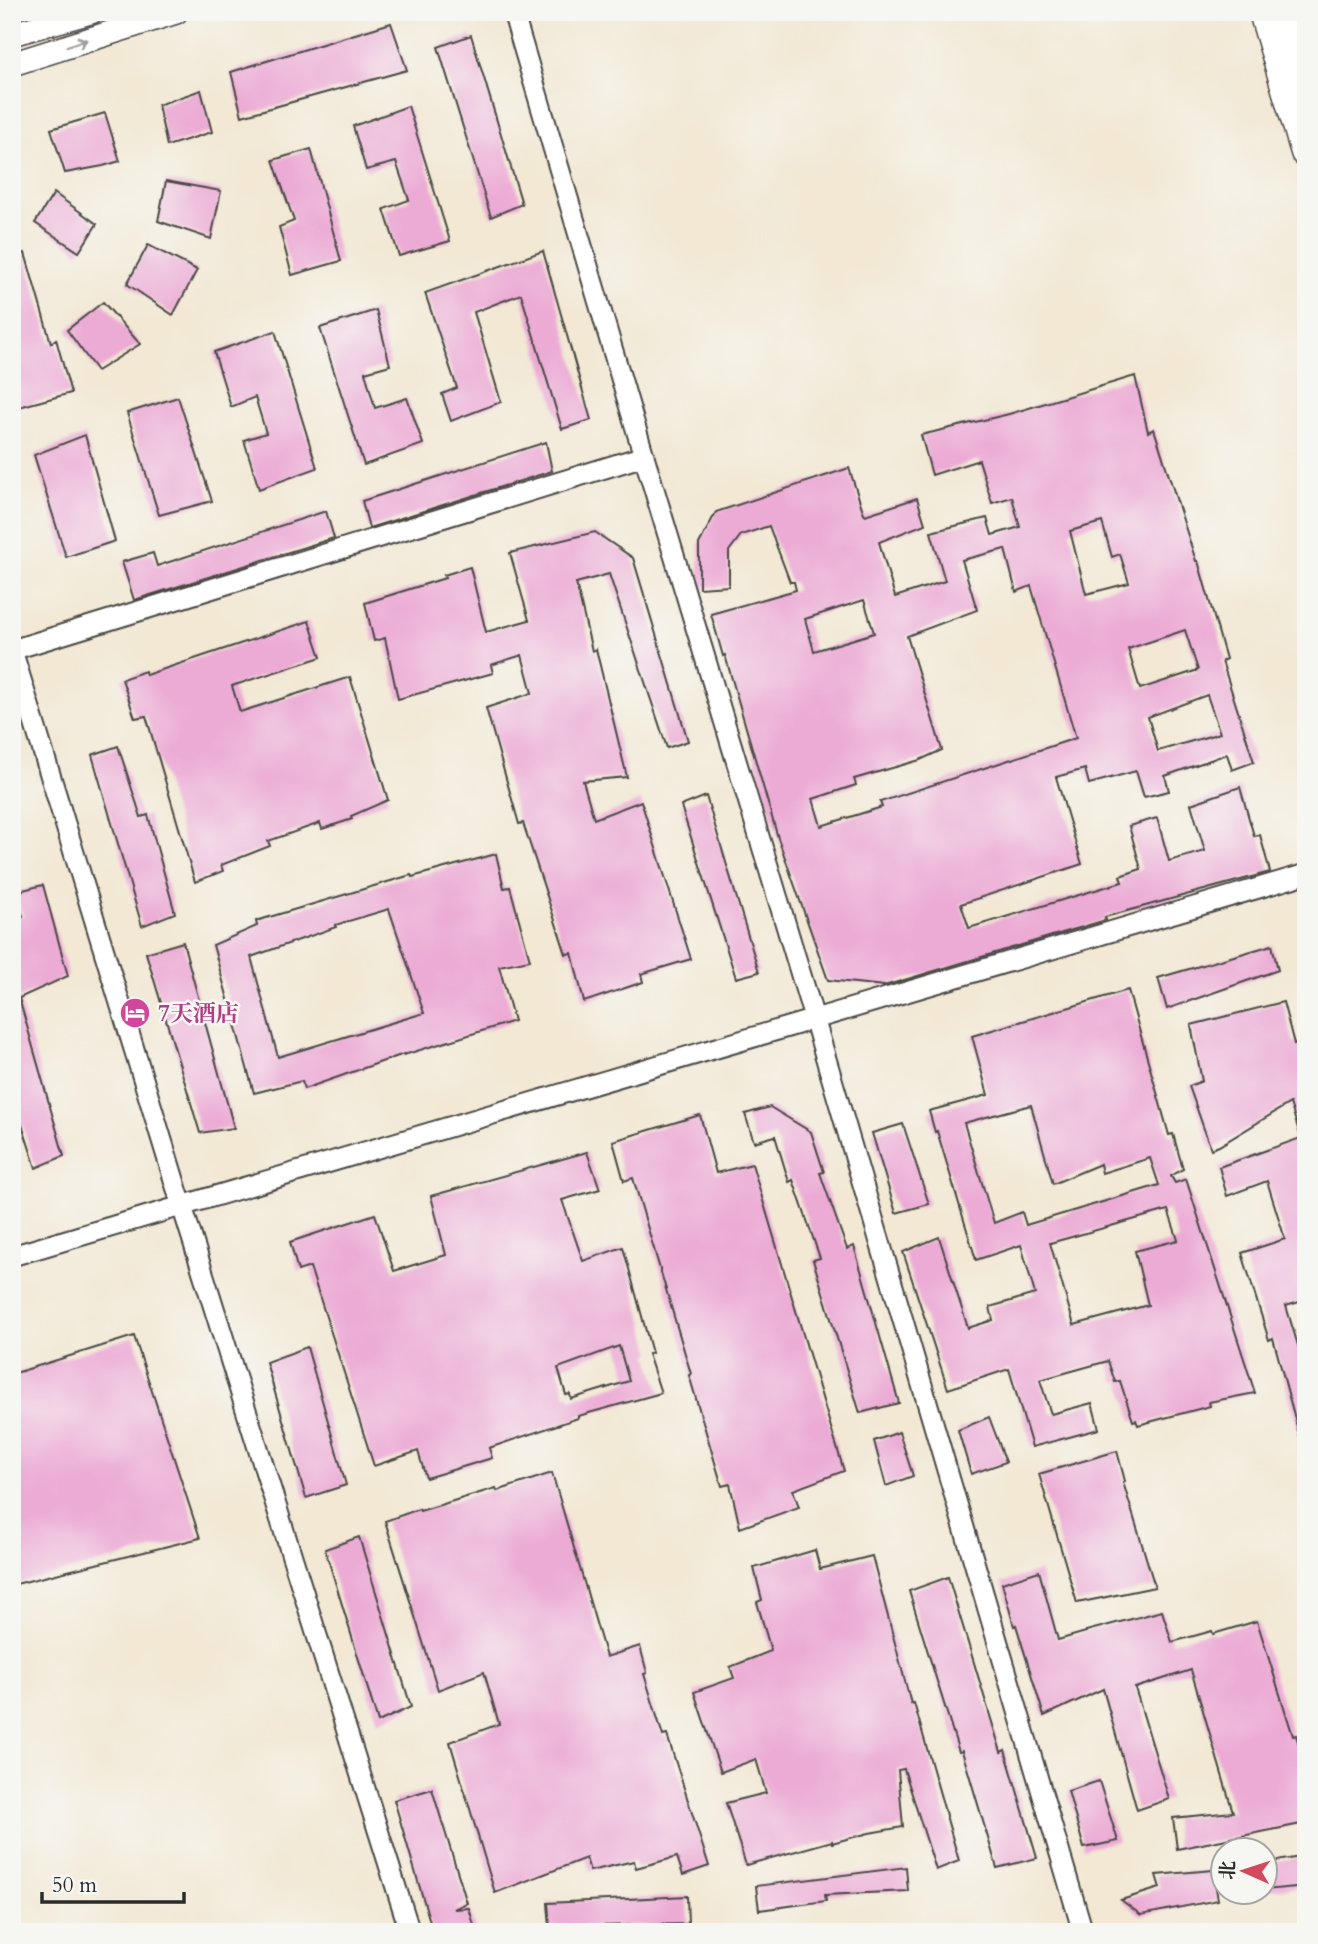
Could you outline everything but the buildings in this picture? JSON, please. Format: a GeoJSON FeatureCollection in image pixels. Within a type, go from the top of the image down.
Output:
{"type":"FeatureCollection","features":[{"type":"Feature","properties":{"kind":"main road"},"geometry":{"type":"LineString","coordinates":[[1264,12],[1306,152]]}},
{"type":"Feature","properties":{"kind":"main road"},"geometry":{"type":"LineString","coordinates":[[1289,12],[1306,70]]}},
{"type":"Feature","properties":{"kind":"street"},"geometry":{"type":"LineString","coordinates":[[12,34],[91,12]]}},
{"type":"Feature","properties":{"kind":"street"},"geometry":{"type":"LineString","coordinates":[[12,64],[176,12]]}},
{"type":"Feature","properties":{"kind":"street"},"geometry":{"type":"LineString","coordinates":[[513,12],[814,1018],[1083,1932]]}},
{"type":"Feature","properties":{"kind":"street"},"geometry":{"type":"LineString","coordinates":[[410,1932],[12,650],[644,456]]}},
{"type":"Feature","properties":{"kind":"street"},"geometry":{"type":"LineString","coordinates":[[12,1256],[1306,874]]}},
{"type":"Feature","properties":{"kind":"place","name":"7天酒店"},"geometry":{"type":"Point","coordinates":[135,1013]}}]}
